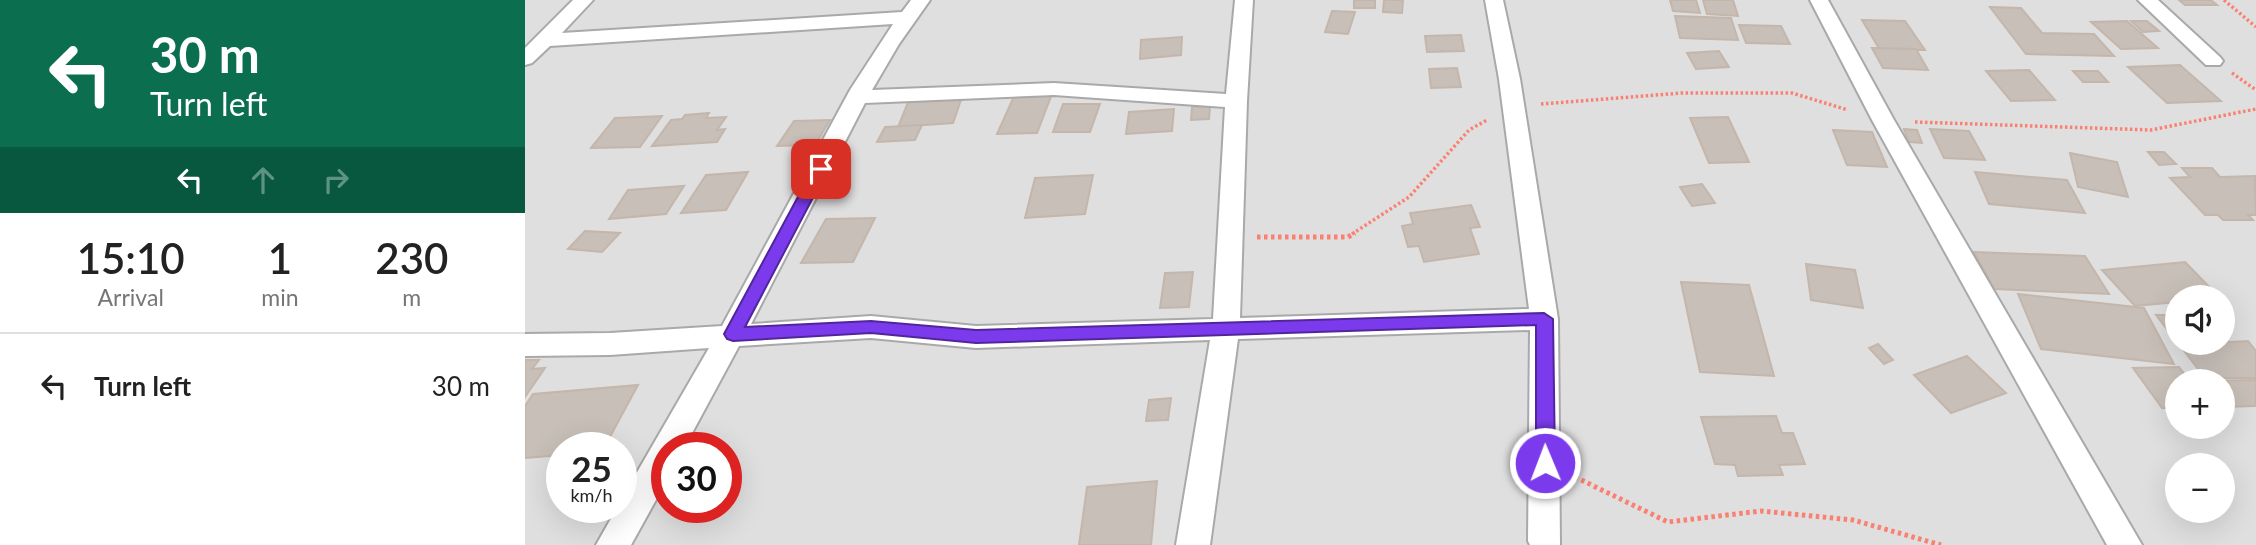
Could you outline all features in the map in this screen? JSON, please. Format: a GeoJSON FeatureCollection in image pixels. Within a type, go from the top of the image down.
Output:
{"type":"FeatureCollection","features":[{"type":"Feature","properties":{"kind":"street"},"geometry":{"type":"LineString","coordinates":[[525,59],[585,0]]}},
{"type":"Feature","properties":{"kind":"street"},"geometry":{"type":"LineString","coordinates":[[677,432],[733,334],[858,97],[907,16],[921,0]]}},
{"type":"Feature","properties":{"kind":"street"},"geometry":{"type":"LineString","coordinates":[[1193,545],[1226,327],[1236,101],[1244,0]]}},
{"type":"Feature","properties":{"kind":"street"},"geometry":{"type":"LineString","coordinates":[[1495,0],[1496,22],[1512,81],[1512,106],[1544,319],[1545,541]]}},
{"type":"Feature","properties":{"kind":"street"},"geometry":{"type":"LineString","coordinates":[[1819,0],[1883,120],[2125,545]]}},
{"type":"Feature","properties":{"kind":"street"},"geometry":{"type":"LineString","coordinates":[[2147,0],[2213,61]]}},
{"type":"Feature","properties":{"kind":"street"},"geometry":{"type":"LineString","coordinates":[[545,40],[907,16]]}},
{"type":"Feature","properties":{"kind":"street"},"geometry":{"type":"LineString","coordinates":[[858,97],[1054,89],[1236,101]]}},
{"type":"Feature","properties":{"kind":"street"},"geometry":{"type":"LineString","coordinates":[[525,345],[610,344],[871,327],[976,337],[1544,319]]}},
{"type":"Feature","properties":{"kind":"street"},"geometry":{"type":"LineString","coordinates":[[613,545],[651,477]]}},
{"type":"Feature","properties":{"kind":"path"},"geometry":{"type":"LineString","coordinates":[[2224,0],[2256,27]]}},
{"type":"Feature","properties":{"kind":"path"},"geometry":{"type":"LineString","coordinates":[[1883,120],[2151,130],[2256,109]]}},
{"type":"Feature","properties":{"kind":"path"},"geometry":{"type":"LineString","coordinates":[[1545,463],[1668,522],[1761,511],[1853,520],[1941,545]]}},
{"type":"Feature","properties":{"kind":"shaded area"},"geometry":{"type":"Polygon","coordinates":[[[525,0],[2256,0],[2256,545],[525,545],[525,0]]]}},
{"type":"Feature","properties":{"kind":"building"},"geometry":{"type":"Polygon","coordinates":[[[1354,0],[1375,0],[1375,8],[1354,8],[1354,0]]]}},
{"type":"Feature","properties":{"kind":"building"},"geometry":{"type":"Polygon","coordinates":[[[1384,0],[1403,0],[1402,13],[1383,12],[1384,0]]]}},
{"type":"Feature","properties":{"kind":"building"},"geometry":{"type":"Polygon","coordinates":[[[1670,0],[1696,0],[1700,13],[1673,11],[1670,0]]]}},
{"type":"Feature","properties":{"kind":"building"},"geometry":{"type":"Polygon","coordinates":[[[1703,0],[1733,0],[1738,16],[1707,14],[1703,0]]]}},
{"type":"Feature","properties":{"kind":"building"},"geometry":{"type":"Polygon","coordinates":[[[2179,0],[2211,0],[2217,5],[2185,5],[2179,0]]]}},
{"type":"Feature","properties":{"kind":"building"},"geometry":{"type":"Polygon","coordinates":[[[1990,7],[2021,8],[2042,33],[2094,34],[2114,56],[2026,54],[1990,7]]]}},
{"type":"Feature","properties":{"kind":"building"},"geometry":{"type":"Polygon","coordinates":[[[1332,11],[1355,12],[1348,34],[1325,32],[1332,11]]]}},
{"type":"Feature","properties":{"kind":"building"},"geometry":{"type":"Polygon","coordinates":[[[1675,16],[1731,18],[1738,40],[1680,38],[1675,16]]]}},
{"type":"Feature","properties":{"kind":"building"},"geometry":{"type":"Polygon","coordinates":[[[1862,20],[1905,21],[1925,50],[1880,50],[1862,20]]]}},
{"type":"Feature","properties":{"kind":"building"},"geometry":{"type":"Polygon","coordinates":[[[2127,21],[2158,48],[2121,49],[2091,22],[2127,21]]]}},
{"type":"Feature","properties":{"kind":"building"},"geometry":{"type":"Polygon","coordinates":[[[2131,21],[2147,21],[2159,31],[2143,32],[2131,21]]]}},
{"type":"Feature","properties":{"kind":"building"},"geometry":{"type":"Polygon","coordinates":[[[1739,25],[1781,26],[1790,44],[1746,43],[1739,25]]]}},
{"type":"Feature","properties":{"kind":"building"},"geometry":{"type":"Polygon","coordinates":[[[1461,35],[1464,51],[1427,52],[1425,36],[1461,35]]]}},
{"type":"Feature","properties":{"kind":"building"},"geometry":{"type":"Polygon","coordinates":[[[1182,37],[1181,55],[1140,59],[1141,40],[1182,37]]]}},
{"type":"Feature","properties":{"kind":"building"},"geometry":{"type":"Polygon","coordinates":[[[1872,48],[1916,49],[1928,70],[1883,68],[1872,48]]]}},
{"type":"Feature","properties":{"kind":"building"},"geometry":{"type":"Polygon","coordinates":[[[1719,51],[1729,67],[1696,69],[1687,53],[1719,51]]]}},
{"type":"Feature","properties":{"kind":"building"},"geometry":{"type":"Polygon","coordinates":[[[2180,65],[2221,101],[2167,103],[2128,67],[2180,65]]]}},
{"type":"Feature","properties":{"kind":"building"},"geometry":{"type":"Polygon","coordinates":[[[1457,68],[1461,87],[1431,88],[1429,69],[1457,68]]]}},
{"type":"Feature","properties":{"kind":"building"},"geometry":{"type":"Polygon","coordinates":[[[2029,70],[2055,100],[2011,101],[1986,71],[2029,70]]]}},
{"type":"Feature","properties":{"kind":"building"},"geometry":{"type":"Polygon","coordinates":[[[2073,71],[2098,71],[2108,82],[2083,82],[2073,71]]]}},
{"type":"Feature","properties":{"kind":"building"},"geometry":{"type":"Polygon","coordinates":[[[1015,94],[1052,94],[1037,133],[997,134],[1015,94]]]}},
{"type":"Feature","properties":{"kind":"building"},"geometry":{"type":"Polygon","coordinates":[[[962,97],[953,123],[898,127],[909,100],[962,97]]]}},
{"type":"Feature","properties":{"kind":"building"},"geometry":{"type":"Polygon","coordinates":[[[1063,104],[1100,104],[1090,132],[1053,132],[1063,104]]]}},
{"type":"Feature","properties":{"kind":"building"},"geometry":{"type":"Polygon","coordinates":[[[1210,106],[1209,119],[1191,120],[1192,107],[1210,106]]]}},
{"type":"Feature","properties":{"kind":"building"},"geometry":{"type":"Polygon","coordinates":[[[1174,109],[1172,131],[1126,134],[1129,112],[1174,109]]]}},
{"type":"Feature","properties":{"kind":"building"},"geometry":{"type":"Polygon","coordinates":[[[709,113],[706,118],[726,117],[717,130],[725,129],[717,142],[652,146],[671,120],[682,119],[685,115],[709,113]]]}},
{"type":"Feature","properties":{"kind":"building"},"geometry":{"type":"Polygon","coordinates":[[[662,116],[640,147],[591,148],[615,118],[662,116]]]}},
{"type":"Feature","properties":{"kind":"building"},"geometry":{"type":"Polygon","coordinates":[[[1728,117],[1749,162],[1709,163],[1690,118],[1728,117]]]}},
{"type":"Feature","properties":{"kind":"building"},"geometry":{"type":"Polygon","coordinates":[[[830,120],[815,145],[777,146],[794,121],[830,120]]]}},
{"type":"Feature","properties":{"kind":"building"},"geometry":{"type":"Polygon","coordinates":[[[922,125],[915,140],[877,142],[885,127],[922,125]]]}},
{"type":"Feature","properties":{"kind":"building"},"geometry":{"type":"Polygon","coordinates":[[[1904,129],[1917,130],[1922,143],[1909,142],[1904,129]]]}},
{"type":"Feature","properties":{"kind":"building"},"geometry":{"type":"Polygon","coordinates":[[[1930,129],[1969,131],[1985,160],[1944,158],[1930,129]]]}},
{"type":"Feature","properties":{"kind":"building"},"geometry":{"type":"Polygon","coordinates":[[[1833,130],[1872,132],[1887,167],[1847,165],[1833,130]]]}},
{"type":"Feature","properties":{"kind":"building"},"geometry":{"type":"Polygon","coordinates":[[[2148,152],[2164,152],[2176,164],[2159,165],[2148,152]]]}},
{"type":"Feature","properties":{"kind":"building"},"geometry":{"type":"Polygon","coordinates":[[[2070,153],[2117,162],[2128,197],[2078,187],[2070,153]]]}},
{"type":"Feature","properties":{"kind":"building"},"geometry":{"type":"Polygon","coordinates":[[[2182,168],[2212,168],[2220,177],[2255,176],[2256,215],[2248,215],[2253,220],[2223,220],[2218,215],[2205,215],[2170,178],[2190,177],[2182,168]]]}},
{"type":"Feature","properties":{"kind":"building"},"geometry":{"type":"Polygon","coordinates":[[[748,172],[726,210],[681,213],[706,175],[748,172]]]}},
{"type":"Feature","properties":{"kind":"building"},"geometry":{"type":"Polygon","coordinates":[[[1975,172],[2067,180],[2085,213],[1989,204],[1975,172]]]}},
{"type":"Feature","properties":{"kind":"building"},"geometry":{"type":"Polygon","coordinates":[[[1093,175],[1085,214],[1025,218],[1035,178],[1093,175]]]}},
{"type":"Feature","properties":{"kind":"building"},"geometry":{"type":"Polygon","coordinates":[[[1702,184],[1715,203],[1692,206],[1680,187],[1702,184]]]}},
{"type":"Feature","properties":{"kind":"building"},"geometry":{"type":"Polygon","coordinates":[[[684,186],[666,214],[609,219],[628,190],[684,186]]]}},
{"type":"Feature","properties":{"kind":"building"},"geometry":{"type":"Polygon","coordinates":[[[1471,205],[1480,227],[1470,228],[1479,254],[1424,262],[1419,246],[1408,247],[1402,226],[1413,224],[1410,213],[1471,205]]]}},
{"type":"Feature","properties":{"kind":"building"},"geometry":{"type":"Polygon","coordinates":[[[875,218],[853,262],[801,263],[826,219],[875,218]]]}},
{"type":"Feature","properties":{"kind":"building"},"geometry":{"type":"Polygon","coordinates":[[[585,231],[620,233],[602,252],[568,249],[585,231]]]}},
{"type":"Feature","properties":{"kind":"building"},"geometry":{"type":"Polygon","coordinates":[[[1974,252],[2085,256],[2109,294],[1994,289],[1974,252]]]}},
{"type":"Feature","properties":{"kind":"building"},"geometry":{"type":"Polygon","coordinates":[[[2185,262],[2207,285],[2165,285],[2165,303],[2135,306],[2102,270],[2185,262]]]}},
{"type":"Feature","properties":{"kind":"building"},"geometry":{"type":"Polygon","coordinates":[[[1806,264],[1855,270],[1863,308],[1811,300],[1806,264]]]}},
{"type":"Feature","properties":{"kind":"building"},"geometry":{"type":"Polygon","coordinates":[[[1193,272],[1189,307],[1160,308],[1165,273],[1193,272]]]}},
{"type":"Feature","properties":{"kind":"building"},"geometry":{"type":"Polygon","coordinates":[[[1681,282],[1749,285],[1774,376],[1700,372],[1681,282]]]}},
{"type":"Feature","properties":{"kind":"building"},"geometry":{"type":"Polygon","coordinates":[[[2018,294],[2144,308],[2165,347],[2165,355],[2169,355],[2174,364],[2041,349],[2018,294]]]}},
{"type":"Feature","properties":{"kind":"building"},"geometry":{"type":"Polygon","coordinates":[[[2156,315],[2165,315],[2165,327],[2156,315]]]}},
{"type":"Feature","properties":{"kind":"building"},"geometry":{"type":"Polygon","coordinates":[[[2248,341],[2256,351],[2256,378],[2235,378],[2235,369],[2198,369],[2187,355],[2235,355],[2235,342],[2248,341]]]}},
{"type":"Feature","properties":{"kind":"building"},"geometry":{"type":"Polygon","coordinates":[[[1878,344],[1893,360],[1884,364],[1869,348],[1878,344]]]}},
{"type":"Feature","properties":{"kind":"building"},"geometry":{"type":"Polygon","coordinates":[[[1967,356],[2006,393],[1951,413],[1914,375],[1967,356]]]}},
{"type":"Feature","properties":{"kind":"building"},"geometry":{"type":"Polygon","coordinates":[[[525,360],[539,360],[532,369],[545,368],[525,397],[525,360]]]}},
{"type":"Feature","properties":{"kind":"building"},"geometry":{"type":"Polygon","coordinates":[[[2179,367],[2181,369],[2165,369],[2165,408],[2162,408],[2133,368],[2179,367]]]}},
{"type":"Feature","properties":{"kind":"building"},"geometry":{"type":"Polygon","coordinates":[[[2235,380],[2256,380],[2256,406],[2235,407],[2235,380]]]}},
{"type":"Feature","properties":{"kind":"building"},"geometry":{"type":"Polygon","coordinates":[[[638,385],[613,432],[546,432],[546,456],[525,458],[525,406],[533,394],[638,385]]]}},
{"type":"Feature","properties":{"kind":"building"},"geometry":{"type":"Polygon","coordinates":[[[1171,398],[1168,420],[1146,421],[1149,400],[1171,398]]]}},
{"type":"Feature","properties":{"kind":"building"},"geometry":{"type":"Polygon","coordinates":[[[1776,416],[1782,433],[1793,433],[1805,464],[1779,465],[1783,475],[1738,476],[1735,465],[1715,464],[1701,417],[1776,416]]]}},
{"type":"Feature","properties":{"kind":"building"},"geometry":{"type":"Polygon","coordinates":[[[1157,481],[1151,545],[1079,545],[1087,487],[1157,481]]]}},
{"type":"Feature","properties":{"kind":"route"},"geometry":{"type":"LineString","coordinates":[[821,169],[733,334],[871,327],[976,337],[1544,319],[1545,463]]}}]}
